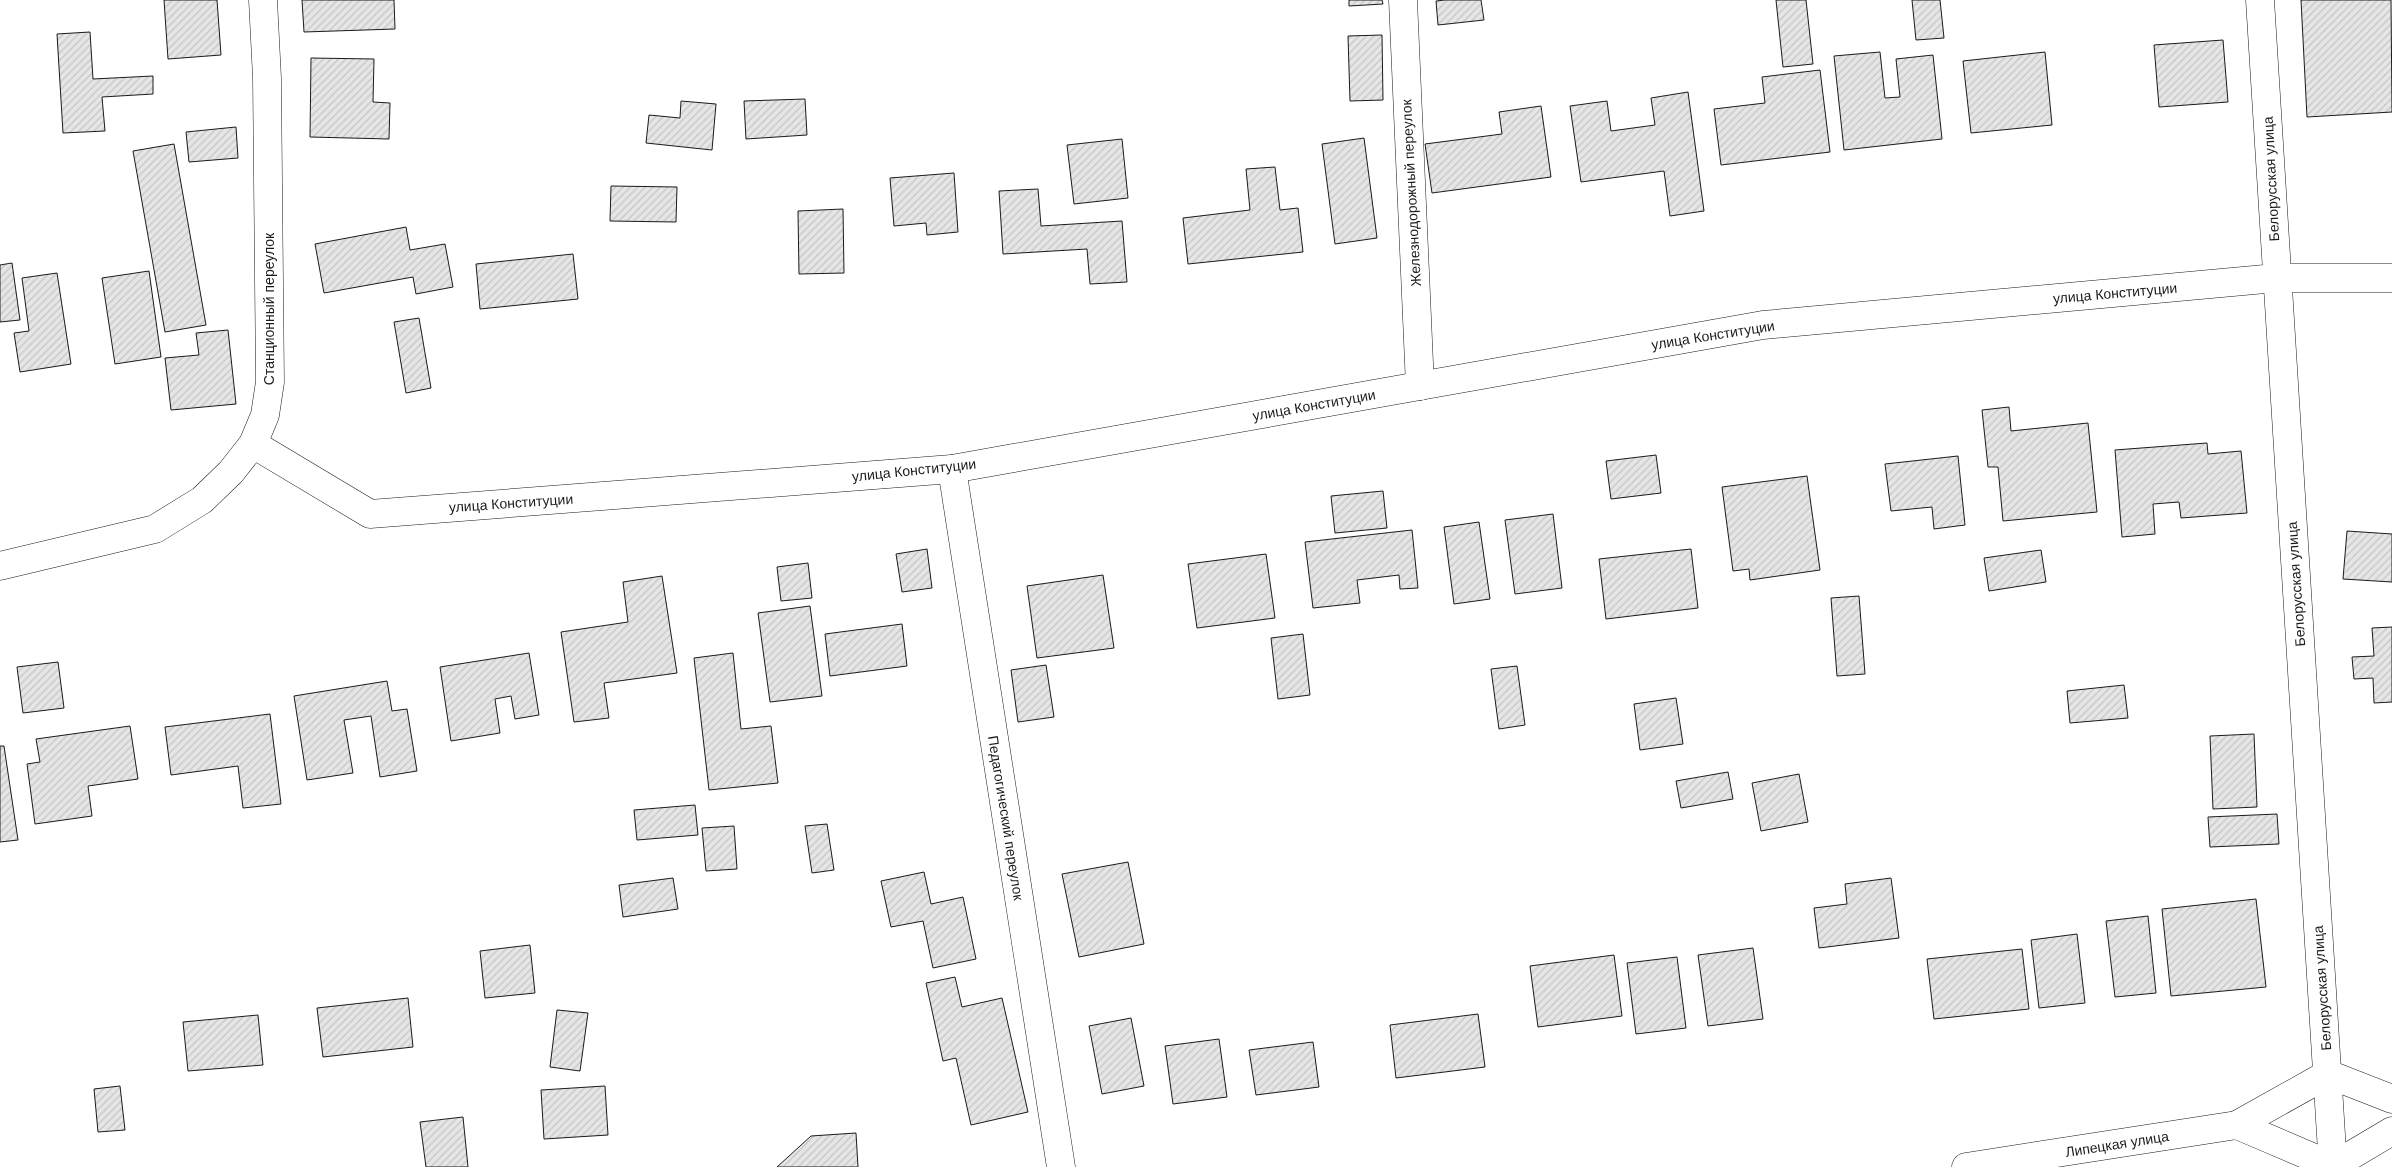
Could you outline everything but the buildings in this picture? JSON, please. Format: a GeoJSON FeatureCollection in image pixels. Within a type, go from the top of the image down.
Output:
{"type":"FeatureCollection","features":[{"type":"Feature","properties":{"kind":"street","name":"Станционный переулок"},"geometry":{"type":"LineString","coordinates":[[0,566],[155,529],[202,500],[231,472],[253,444],[265,415],[270,382],[267,78],[263,0]]}},
{"type":"Feature","properties":{"kind":"street","name":"Железнодорожный переулок"},"geometry":{"type":"LineString","coordinates":[[1403,0],[1420,386]]}},
{"type":"Feature","properties":{"kind":"street","name":"Белорусская улица"},"geometry":{"type":"LineString","coordinates":[[2260,0],[2333,1167]]}},
{"type":"Feature","properties":{"kind":"street","name":"улица Конституции"},"geometry":{"type":"LineString","coordinates":[[253,444],[370,514],[952,469],[1763,326],[2276,278],[2392,278]]}},
{"type":"Feature","properties":{"kind":"street","name":"Педагогический переулок"},"geometry":{"type":"LineString","coordinates":[[952,469],[1061,1167]]}},
{"type":"Feature","properties":{"kind":"street"},"geometry":{"type":"LineString","coordinates":[[2328,1074],[2392,1099]]}},
{"type":"Feature","properties":{"kind":"street","name":"Липецкая улица"},"geometry":{"type":"LineString","coordinates":[[1966,1167],[2237,1125],[2328,1074]]}},
{"type":"Feature","properties":{"kind":"street"},"geometry":{"type":"LineString","coordinates":[[2237,1125],[2333,1167],[2392,1131]]}}]}
